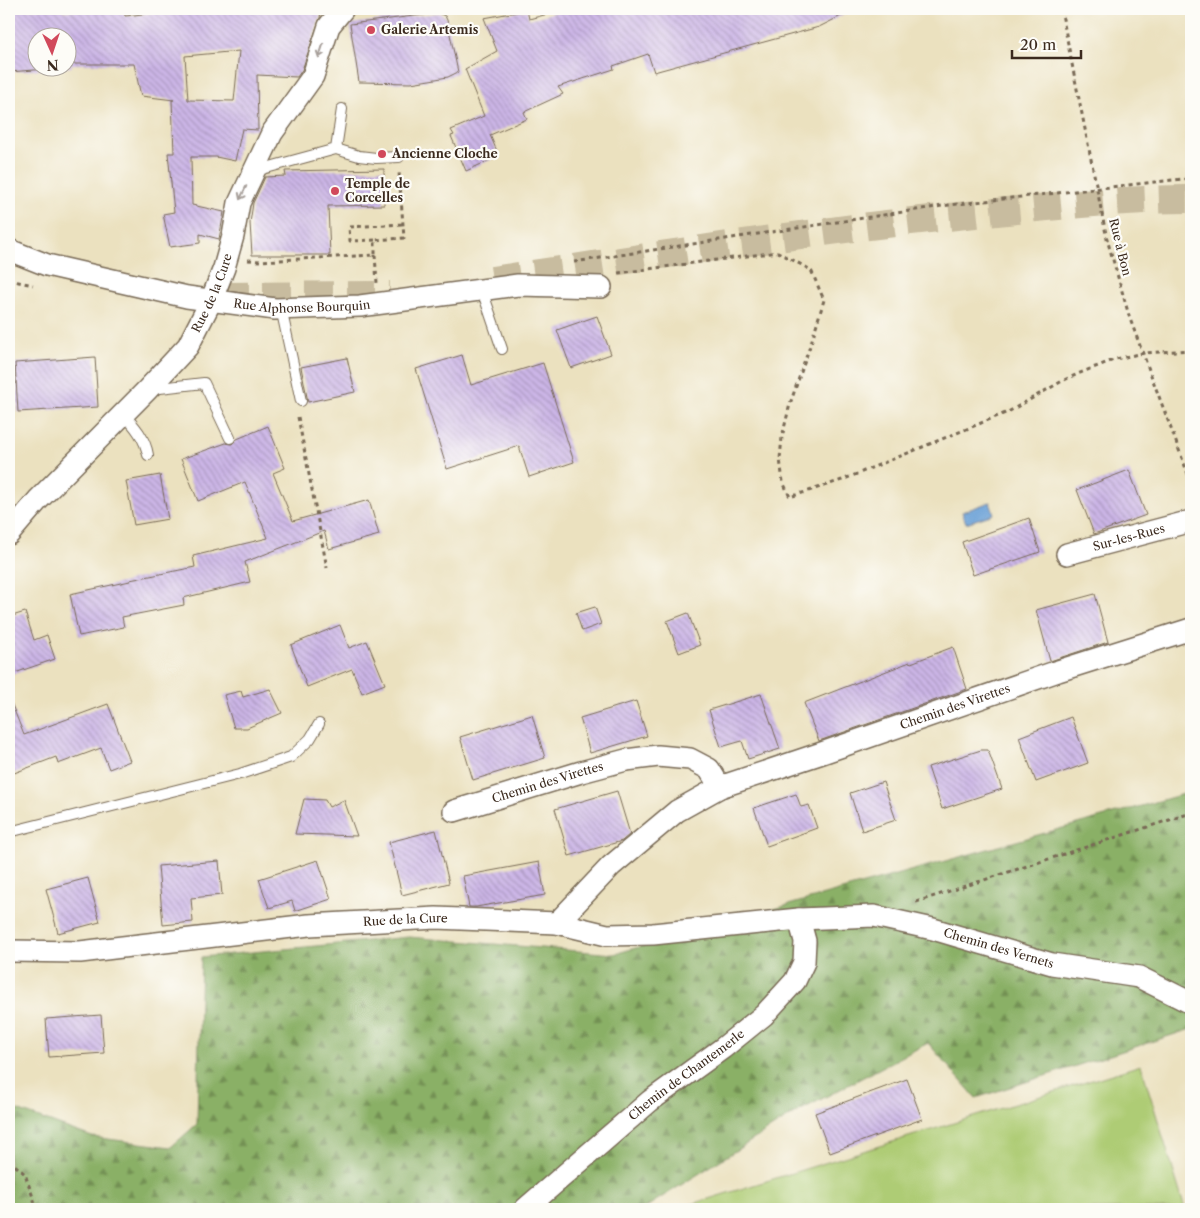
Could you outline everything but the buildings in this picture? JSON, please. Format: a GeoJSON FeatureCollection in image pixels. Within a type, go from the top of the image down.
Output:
{"type":"FeatureCollection","features":[{"type":"Feature","properties":{"kind":"street","name":"Rue de la Cure"},"geometry":{"type":"LineString","coordinates":[[9,534],[38,500],[188,346],[211,301],[228,257],[239,203],[272,133],[313,76],[329,26],[343,9]]}},
{"type":"Feature","properties":{"kind":"street","name":"Rue Alphonse Bourquin"},"geometry":{"type":"LineString","coordinates":[[9,250],[47,265],[211,301],[281,308],[360,306],[518,285],[601,287]]}},
{"type":"Feature","properties":{"kind":"street","name":"Sur-les-Rues"},"geometry":{"type":"LineString","coordinates":[[1067,554],[1191,521]]}},
{"type":"Feature","properties":{"kind":"street","name":"Chemin des Virettes"},"geometry":{"type":"LineString","coordinates":[[557,923],[611,866],[677,811],[720,787],[822,754],[1058,671],[1191,630]]}},
{"type":"Feature","properties":{"kind":"street","name":"Chemin des Virettes"},"geometry":{"type":"LineString","coordinates":[[454,811],[581,772],[626,760],[658,756],[690,758],[709,769],[720,787]]}},
{"type":"Feature","properties":{"kind":"street","name":"Chemin des Vernets"},"geometry":{"type":"LineString","coordinates":[[799,919],[874,916],[934,929],[1052,964],[1139,977],[1191,1003]]}},
{"type":"Feature","properties":{"kind":"street","name":"Rue de la Cure"},"geometry":{"type":"LineString","coordinates":[[9,951],[80,952],[309,925],[436,918],[557,923],[606,935],[653,934],[799,919]]}},
{"type":"Feature","properties":{"kind":"street","name":"Chemin de Chantemerle"},"geometry":{"type":"LineString","coordinates":[[524,1209],[650,1101],[764,1015],[795,981],[804,962],[806,941],[799,919]]}},
{"type":"Feature","properties":{"kind":"lane"},"geometry":{"type":"LineString","coordinates":[[336,149],[342,109]]}},
{"type":"Feature","properties":{"kind":"lane"},"geometry":{"type":"LineString","coordinates":[[254,171],[336,149],[359,156],[376,158],[399,157]]}},
{"type":"Feature","properties":{"kind":"lane"},"geometry":{"type":"LineString","coordinates":[[482,290],[502,349]]}},
{"type":"Feature","properties":{"kind":"lane"},"geometry":{"type":"LineString","coordinates":[[281,308],[301,401]]}},
{"type":"Feature","properties":{"kind":"lane"},"geometry":{"type":"LineString","coordinates":[[147,390],[204,383],[230,438]]}},
{"type":"Feature","properties":{"kind":"lane"},"geometry":{"type":"LineString","coordinates":[[123,414],[136,426],[146,444],[148,455]]}},
{"type":"Feature","properties":{"kind":"lane"},"geometry":{"type":"LineString","coordinates":[[9,832],[222,778],[291,757],[310,739],[318,724]]}},
{"type":"Feature","properties":{"kind":"path","name":"Rue à Bon"},"geometry":{"type":"LineString","coordinates":[[1061,9],[1107,239],[1130,319],[1191,482]]}},
{"type":"Feature","properties":{"kind":"path"},"geometry":{"type":"LineString","coordinates":[[399,157],[404,238],[350,241],[349,226],[403,224]]}},
{"type":"Feature","properties":{"kind":"path"},"geometry":{"type":"LineString","coordinates":[[572,263],[949,205],[1191,178]]}},
{"type":"Feature","properties":{"kind":"path"},"geometry":{"type":"LineString","coordinates":[[375,240],[378,303]]}},
{"type":"Feature","properties":{"kind":"path"},"geometry":{"type":"LineString","coordinates":[[601,287],[618,273],[778,252],[812,270],[824,300],[790,404],[782,437],[780,459],[784,482],[790,497],[842,480],[1008,412],[1064,380],[1116,359],[1143,353],[1191,350]]}},
{"type":"Feature","properties":{"kind":"path"},"geometry":{"type":"LineString","coordinates":[[228,257],[260,262],[376,255]]}},
{"type":"Feature","properties":{"kind":"path"},"geometry":{"type":"LineString","coordinates":[[299,391],[294,392],[327,568]]}},
{"type":"Feature","properties":{"kind":"path"},"geometry":{"type":"LineString","coordinates":[[912,904],[1191,813]]}},
{"type":"Feature","properties":{"kind":"path"},"geometry":{"type":"LineString","coordinates":[[9,1160],[24,1174],[37,1209]]}},
{"type":"Feature","properties":{"kind":"green space"},"geometry":{"type":"Polygon","coordinates":[[[1191,792],[1191,1029],[976,1098],[928,1043],[797,1112],[643,1209],[9,1209],[9,1107],[92,1137],[171,1147],[197,1124],[201,957],[409,937],[614,954],[1191,792]]]}},
{"type":"Feature","properties":{"kind":"green space"},"geometry":{"type":"Polygon","coordinates":[[[1141,1065],[1185,1209],[676,1209],[1141,1065]]]}},
{"type":"Feature","properties":{"kind":"water"},"geometry":{"type":"Polygon","coordinates":[[[990,502],[994,514],[966,523],[962,512],[990,502]]]}},
{"type":"Feature","properties":{"kind":"tunnel"},"geometry":{"type":"LineString","coordinates":[[492,280],[925,219],[1089,203],[1191,199]]}},
{"type":"Feature","properties":{"kind":"tunnel"},"geometry":{"type":"LineString","coordinates":[[221,296],[390,295]]}},
{"type":"Feature","properties":{"kind":"place","name":"Galerie Artemis"},"geometry":{"type":"Point","coordinates":[371,30]}},
{"type":"Feature","properties":{"kind":"place","name":"Ancienne Cloche"},"geometry":{"type":"Point","coordinates":[382,154]}},
{"type":"Feature","properties":{"kind":"place","name":"Temple de Corcelles"},"geometry":{"type":"Point","coordinates":[335,191]}}]}
